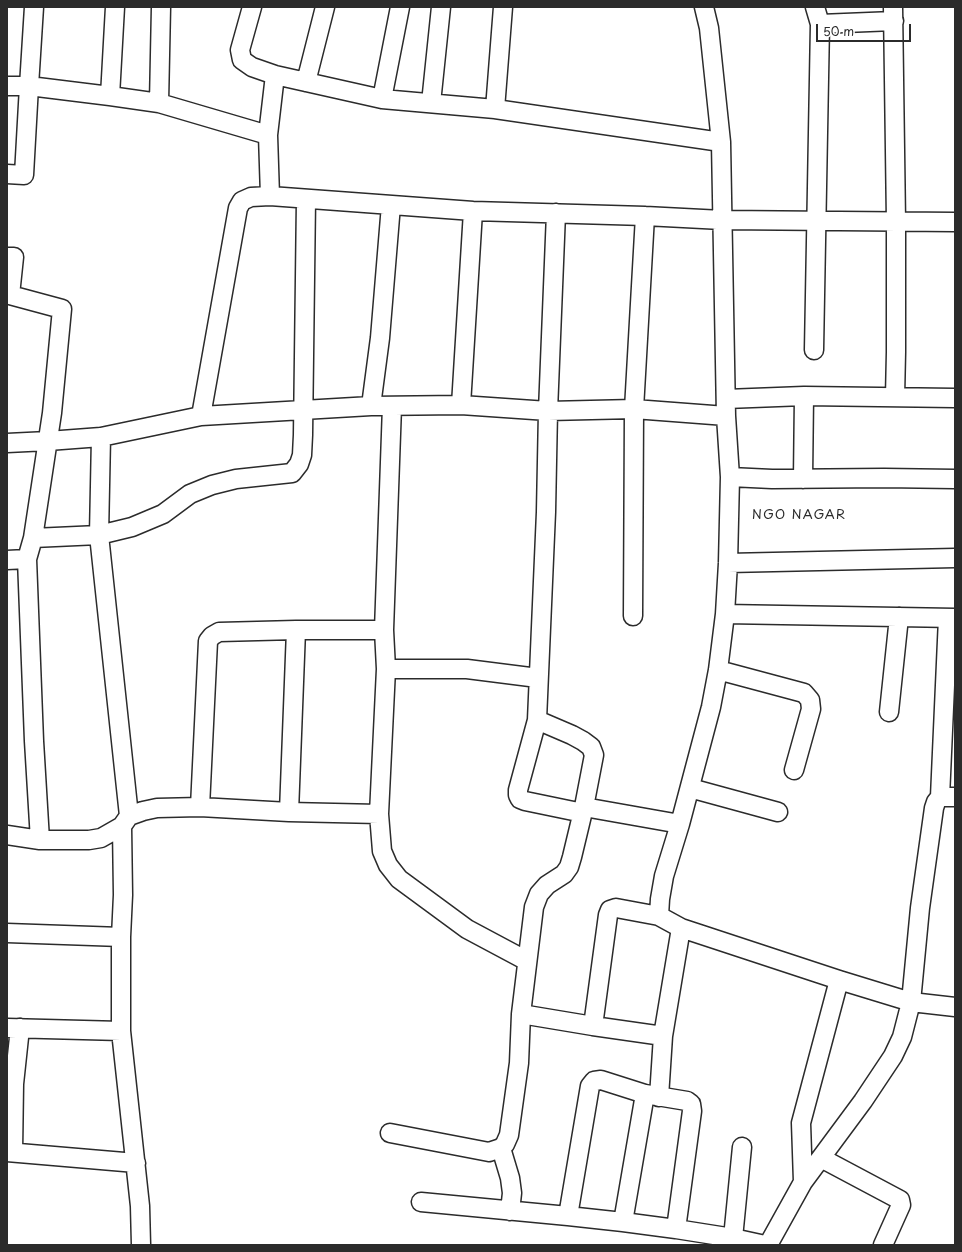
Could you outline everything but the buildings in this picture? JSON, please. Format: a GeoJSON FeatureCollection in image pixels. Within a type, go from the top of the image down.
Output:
{"type":"FeatureCollection","features":[{"type":"Feature","properties":{"kind":"street"},"geometry":{"type":"LineString","coordinates":[[15,175],[29,86],[34,7]]}},
{"type":"Feature","properties":{"kind":"street"},"geometry":{"type":"LineString","coordinates":[[110,96],[115,7]]}},
{"type":"Feature","properties":{"kind":"street"},"geometry":{"type":"LineString","coordinates":[[159,103],[161,7]]}},
{"type":"Feature","properties":{"kind":"street"},"geometry":{"type":"LineString","coordinates":[[252,7],[240,50],[242,60],[252,67],[275,75],[382,99],[495,110],[721,142]]}},
{"type":"Feature","properties":{"kind":"street"},"geometry":{"type":"LineString","coordinates":[[306,82],[326,7]]}},
{"type":"Feature","properties":{"kind":"street"},"geometry":{"type":"LineString","coordinates":[[382,99],[400,7]]}},
{"type":"Feature","properties":{"kind":"street"},"geometry":{"type":"LineString","coordinates":[[431,103],[441,7]]}},
{"type":"Feature","properties":{"kind":"street"},"geometry":{"type":"LineString","coordinates":[[495,110],[503,7]]}},
{"type":"Feature","properties":{"kind":"street"},"geometry":{"type":"LineString","coordinates":[[659,916],[664,876],[712,707],[725,614],[728,563],[730,477],[726,407],[721,142],[709,28],[704,7]]}},
{"type":"Feature","properties":{"kind":"street"},"geometry":{"type":"LineString","coordinates":[[814,350],[818,15],[894,14],[896,222],[895,397]]}},
{"type":"Feature","properties":{"kind":"street"},"geometry":{"type":"LineString","coordinates":[[270,196],[268,134],[275,75]]}},
{"type":"Feature","properties":{"kind":"street"},"geometry":{"type":"LineString","coordinates":[[7,86],[29,86],[159,103],[268,134]]}},
{"type":"Feature","properties":{"kind":"street"},"geometry":{"type":"LineString","coordinates":[[201,416],[238,208],[242,201],[251,197],[270,196],[473,211],[645,216],[722,220],[955,222]]}},
{"type":"Feature","properties":{"kind":"street"},"geometry":{"type":"LineString","coordinates":[[33,538],[99,534],[132,527],[163,514],[190,494],[212,485],[236,479],[292,473],[299,464],[302,455],[304,409],[306,199]]}},
{"type":"Feature","properties":{"kind":"street"},"geometry":{"type":"LineString","coordinates":[[372,406],[380,338],[391,205]]}},
{"type":"Feature","properties":{"kind":"street"},"geometry":{"type":"LineString","coordinates":[[461,405],[473,211]]}},
{"type":"Feature","properties":{"kind":"street"},"geometry":{"type":"LineString","coordinates":[[556,213],[548,411],[546,512],[537,720],[518,790],[518,795],[520,799],[524,801],[680,824]]}},
{"type":"Feature","properties":{"kind":"street"},"geometry":{"type":"LineString","coordinates":[[633,616],[634,409],[645,216]]}},
{"type":"Feature","properties":{"kind":"street"},"geometry":{"type":"LineString","coordinates":[[7,257],[14,257],[10,295],[62,309],[48,441],[33,538],[27,559],[34,741],[40,840]]}},
{"type":"Feature","properties":{"kind":"street"},"geometry":{"type":"LineString","coordinates":[[803,479],[804,396]]}},
{"type":"Feature","properties":{"kind":"street"},"geometry":{"type":"LineString","coordinates":[[7,443],[101,437],[201,416],[304,409],[372,406],[461,405],[548,411],[726,407],[804,396],[955,398]]}},
{"type":"Feature","properties":{"kind":"street"},"geometry":{"type":"LineString","coordinates":[[392,406],[384,630],[386,669],[380,822],[382,851],[388,866],[399,879],[466,929],[527,961]]}},
{"type":"Feature","properties":{"kind":"street"},"geometry":{"type":"LineString","coordinates":[[101,437],[99,534],[126,821],[121,938],[121,1031],[136,1163],[140,1206],[141,1245]]}},
{"type":"Feature","properties":{"kind":"street"},"geometry":{"type":"LineString","coordinates":[[730,477],[803,479],[955,479]]}},
{"type":"Feature","properties":{"kind":"street"},"geometry":{"type":"LineString","coordinates":[[728,563],[955,558]]}},
{"type":"Feature","properties":{"kind":"street"},"geometry":{"type":"LineString","coordinates":[[7,560],[27,559]]}},
{"type":"Feature","properties":{"kind":"street"},"geometry":{"type":"LineString","coordinates":[[421,1202],[623,1222],[733,1238],[766,1245],[803,1182],[863,1101],[893,1056],[902,1036],[911,1002],[920,908],[934,808],[936,802],[948,797],[952,618],[725,614]]}},
{"type":"Feature","properties":{"kind":"street"},"geometry":{"type":"LineString","coordinates":[[889,712],[899,618]]}},
{"type":"Feature","properties":{"kind":"street"},"geometry":{"type":"LineString","coordinates":[[289,812],[296,630]]}},
{"type":"Feature","properties":{"kind":"street"},"geometry":{"type":"LineString","coordinates":[[200,807],[208,641],[212,636],[219,632],[384,630]]}},
{"type":"Feature","properties":{"kind":"street"},"geometry":{"type":"LineString","coordinates":[[386,669],[466,669],[538,678]]}},
{"type":"Feature","properties":{"kind":"street"},"geometry":{"type":"LineString","coordinates":[[718,670],[804,693],[810,700],[811,709],[794,770]]}},
{"type":"Feature","properties":{"kind":"street"},"geometry":{"type":"LineString","coordinates":[[390,1133],[489,1152],[501,1148],[505,1144],[509,1135],[519,1063],[521,1014],[534,907],[539,894],[547,885],[564,874],[569,866],[584,810],[594,755],[591,747],[583,741],[537,720]]}},
{"type":"Feature","properties":{"kind":"street"},"geometry":{"type":"LineString","coordinates":[[690,788],[778,812]]}},
{"type":"Feature","properties":{"kind":"street"},"geometry":{"type":"LineString","coordinates":[[7,835],[40,840],[89,840],[101,838],[126,821],[157,808],[200,807],[289,812],[380,822]]}},
{"type":"Feature","properties":{"kind":"street"},"geometry":{"type":"LineString","coordinates":[[593,1026],[608,915],[610,910],[616,908],[659,916],[681,928],[911,1002],[955,1007]]}},
{"type":"Feature","properties":{"kind":"street"},"geometry":{"type":"LineString","coordinates":[[623,1222],[652,1096],[681,928]]}},
{"type":"Feature","properties":{"kind":"street"},"geometry":{"type":"LineString","coordinates":[[7,933],[121,938]]}},
{"type":"Feature","properties":{"kind":"street"},"geometry":{"type":"LineString","coordinates":[[803,1182],[801,1123],[839,980]]}},
{"type":"Feature","properties":{"kind":"street"},"geometry":{"type":"LineString","coordinates":[[521,1014],[663,1036]]}},
{"type":"Feature","properties":{"kind":"street"},"geometry":{"type":"LineString","coordinates":[[121,1031],[13,1028],[14,1084],[10,1152],[136,1163]]}},
{"type":"Feature","properties":{"kind":"street"},"geometry":{"type":"LineString","coordinates":[[568,1216],[590,1086],[594,1081],[601,1080],[652,1096],[687,1101],[691,1104],[692,1111],[676,1229]]}},
{"type":"Feature","properties":{"kind":"street"},"geometry":{"type":"LineString","coordinates":[[733,1238],[742,1147]]}},
{"type":"Feature","properties":{"kind":"street"},"geometry":{"type":"LineString","coordinates":[[501,1148],[510,1178],[512,1192],[510,1211]]}},
{"type":"Feature","properties":{"kind":"street"},"geometry":{"type":"LineString","coordinates":[[821,1158],[900,1200],[901,1205],[883,1245]]}},
{"type":"Feature","properties":{"kind":"district","name":"NGO NAGAR"},"geometry":{"type":"Point","coordinates":[799,515]}}]}
